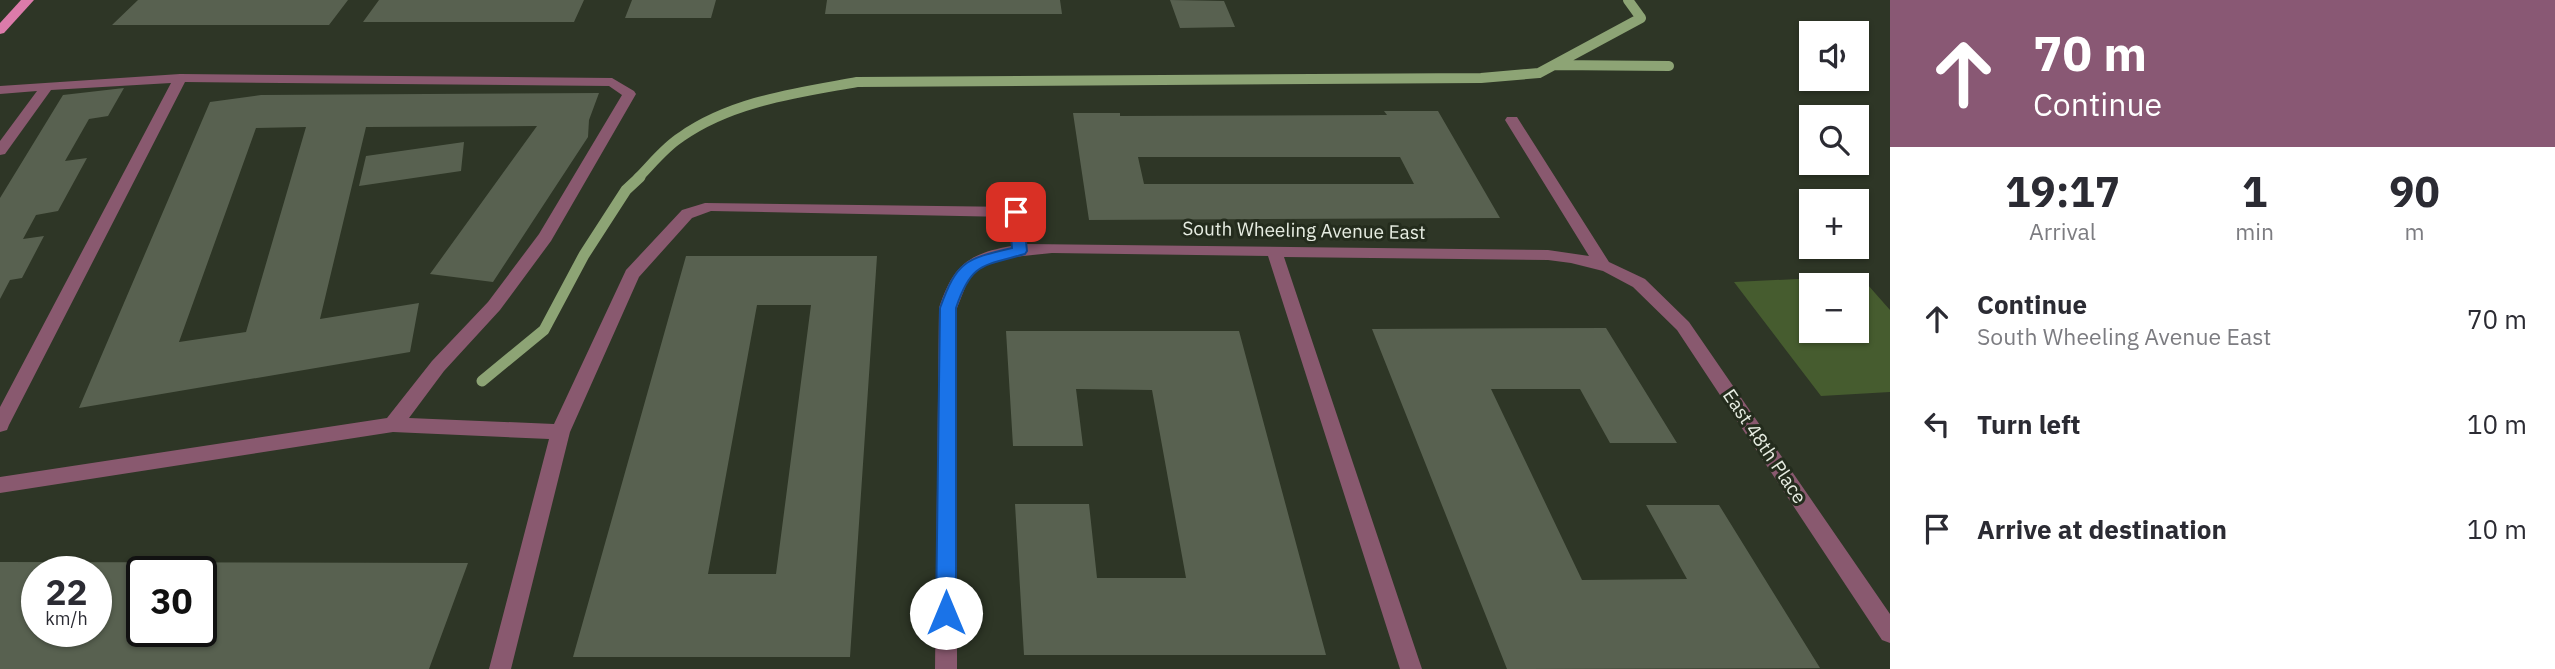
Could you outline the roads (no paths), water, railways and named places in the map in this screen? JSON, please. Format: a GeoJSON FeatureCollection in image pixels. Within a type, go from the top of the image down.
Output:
{"type":"FeatureCollection","features":[{"type":"Feature","properties":{"kind":"main road"},"geometry":{"type":"LineString","coordinates":[[0,30],[28,0]]}},
{"type":"Feature","properties":{"kind":"street"},"geometry":{"type":"LineString","coordinates":[[0,425],[180,78]]}},
{"type":"Feature","properties":{"kind":"street"},"geometry":{"type":"LineString","coordinates":[[0,90],[180,78],[612,82],[629,94],[545,237],[494,306],[438,366],[393,425]]}},
{"type":"Feature","properties":{"kind":"street"},"geometry":{"type":"LineString","coordinates":[[0,151],[47,86]]}},
{"type":"Feature","properties":{"kind":"street"},"geometry":{"type":"LineString","coordinates":[[1512,120],[1602,264]]}},
{"type":"Feature","properties":{"kind":"street"},"geometry":{"type":"LineString","coordinates":[[500,669],[560,432],[632,274],[687,214],[710,206],[1016,212],[1019,251]]}},
{"type":"Feature","properties":{"kind":"street","name":"South Wheeling Avenue East"},"geometry":{"type":"LineString","coordinates":[[946,669],[948,308],[958,279],[979,261],[1019,251],[1052,248],[1548,255],[1588,259],[1626,273]]}},
{"type":"Feature","properties":{"kind":"street"},"geometry":{"type":"LineString","coordinates":[[1274,251],[1411,669]]}},
{"type":"Feature","properties":{"kind":"street","name":"East 48th Place"},"geometry":{"type":"LineString","coordinates":[[1626,273],[1657,294],[1683,326],[1890,632]]}},
{"type":"Feature","properties":{"kind":"street"},"geometry":{"type":"LineString","coordinates":[[0,485],[393,425],[560,432]]}},
{"type":"Feature","properties":{"kind":"waterway"},"geometry":{"type":"LineString","coordinates":[[638,178],[675,141],[722,115],[766,100],[857,82],[1481,78],[1539,73],[1641,18],[1628,0]]}},
{"type":"Feature","properties":{"kind":"waterway"},"geometry":{"type":"LineString","coordinates":[[1554,65],[1669,66]]}},
{"type":"Feature","properties":{"kind":"waterway"},"geometry":{"type":"LineString","coordinates":[[482,381],[544,330],[584,255],[626,190],[640,177]]}}]}
